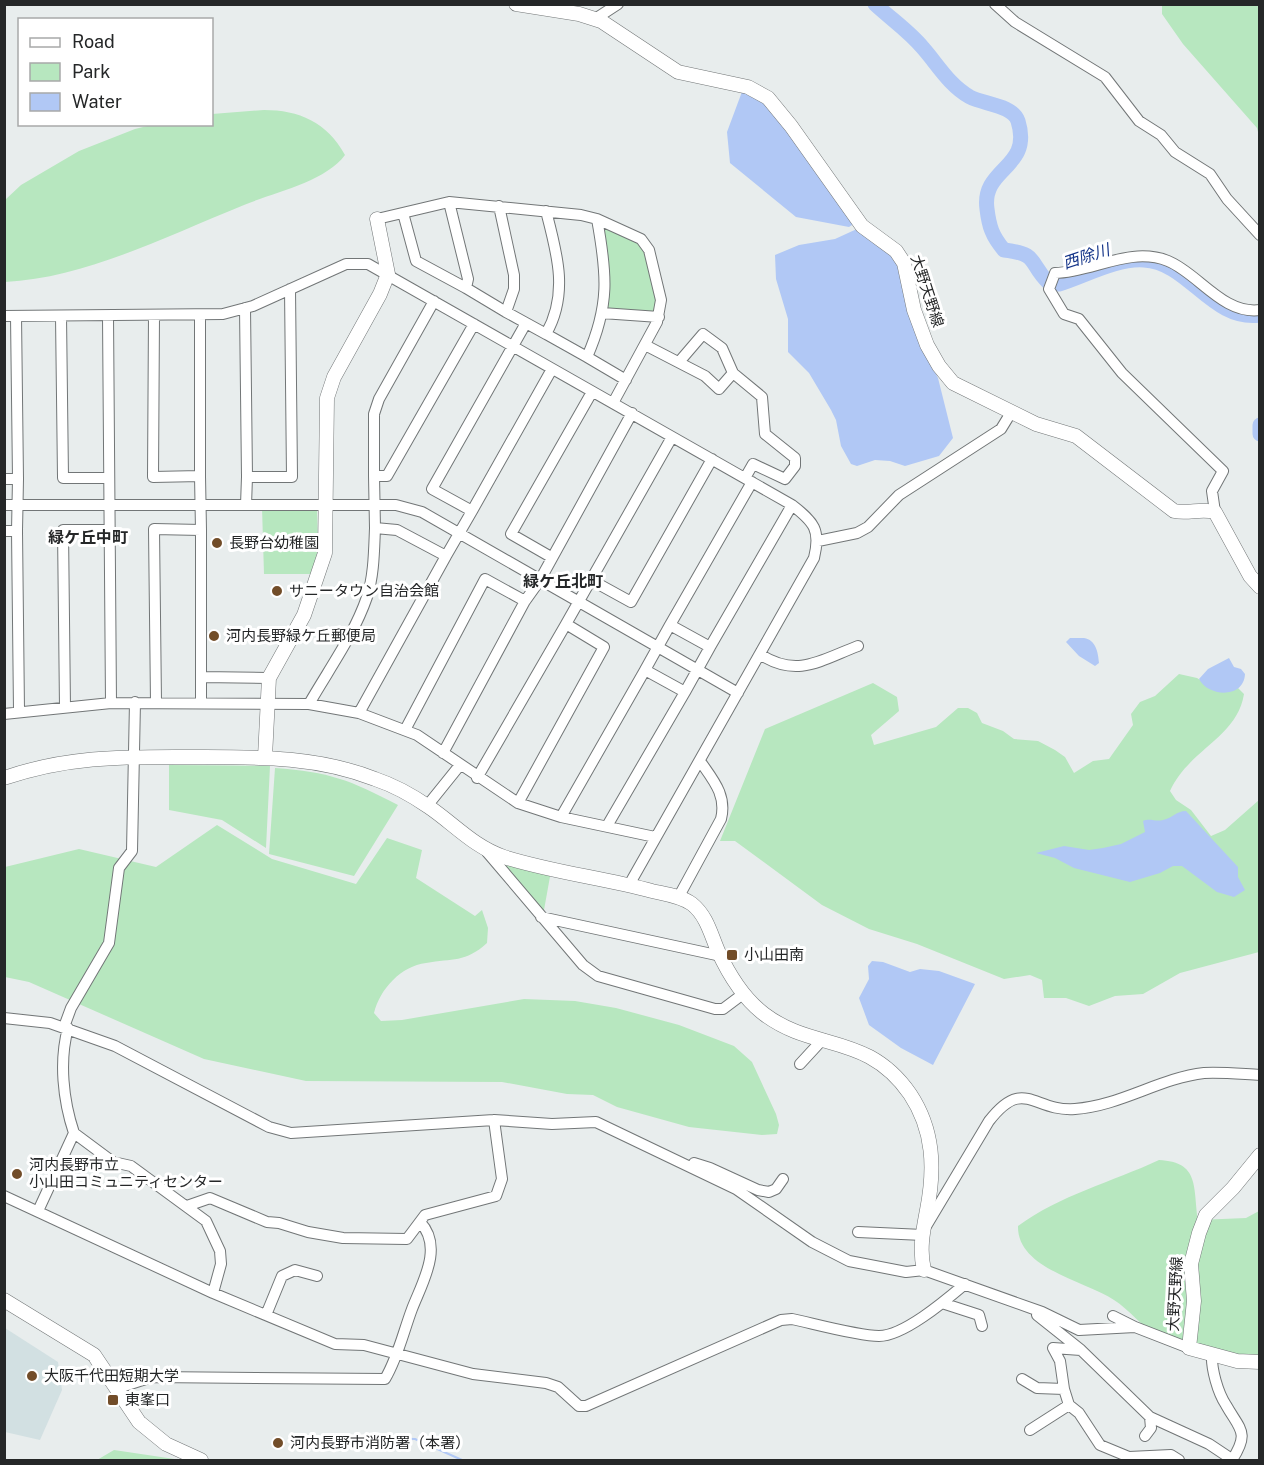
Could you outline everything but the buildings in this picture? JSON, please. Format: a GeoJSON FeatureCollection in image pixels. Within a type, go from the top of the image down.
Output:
{"type":"FeatureCollection","features":[{"type":"Feature","properties":{"kind":"street","name":"大野天野線"},"geometry":{"type":"LineString","coordinates":[[516,4],[579,14],[595,20],[678,72],[748,87],[768,98],[791,126],[862,226],[896,251],[904,263],[914,310],[939,366],[953,383],[1036,424],[1076,436],[1174,511],[1183,513],[1206,509],[1215,512]]}},
{"type":"Feature","properties":{"kind":"street"},"geometry":{"type":"LineString","coordinates":[[595,20],[618,4]]}},
{"type":"Feature","properties":{"kind":"street"},"geometry":{"type":"LineString","coordinates":[[995,4],[1015,22],[1105,77],[1139,121],[1161,135],[1175,152],[1210,174],[1227,199],[1260,235]]}},
{"type":"Feature","properties":{"kind":"street"},"geometry":{"type":"LineString","coordinates":[[449,202],[468,279],[466,288]]}},
{"type":"Feature","properties":{"kind":"street"},"geometry":{"type":"LineString","coordinates":[[265,757],[269,678],[304,615],[318,580],[325,553],[327,398],[334,377],[381,294],[388,274],[377,219],[449,202],[581,214],[641,239],[649,250],[660,290],[659,317],[613,403]]}},
{"type":"Feature","properties":{"kind":"street"},"geometry":{"type":"LineString","coordinates":[[499,206],[514,275],[514,289],[506,312]]}},
{"type":"Feature","properties":{"kind":"street"},"geometry":{"type":"LineString","coordinates":[[546,211],[559,264],[560,288],[556,311],[546,334]]}},
{"type":"Feature","properties":{"kind":"street"},"geometry":{"type":"LineString","coordinates":[[403,213],[416,261],[626,380]]}},
{"type":"Feature","properties":{"kind":"street"},"geometry":{"type":"LineString","coordinates":[[586,357],[602,313],[606,266],[597,219]]}},
{"type":"Feature","properties":{"kind":"street"},"geometry":{"type":"LineString","coordinates":[[1260,310],[1240,307],[1167,261],[1144,256],[1126,257],[1114,262],[1055,273],[1051,285],[1064,314],[1079,319],[1122,373],[1223,471],[1212,491],[1215,512],[1250,576],[1260,587]]}},
{"type":"Feature","properties":{"kind":"street"},"geometry":{"type":"LineString","coordinates":[[20,711],[18,479],[10,316],[200,315],[246,308],[346,264],[368,264],[749,480],[811,519],[818,542],[814,558],[629,885]]}},
{"type":"Feature","properties":{"kind":"street"},"geometry":{"type":"LineString","coordinates":[[247,477],[292,477],[290,289]]}},
{"type":"Feature","properties":{"kind":"street"},"geometry":{"type":"LineString","coordinates":[[309,704],[357,622],[367,596],[374,565],[374,414],[379,399],[434,301]]}},
{"type":"Feature","properties":{"kind":"street"},"geometry":{"type":"LineString","coordinates":[[246,308],[246,504]]}},
{"type":"Feature","properties":{"kind":"street"},"geometry":{"type":"LineString","coordinates":[[602,313],[659,317]]}},
{"type":"Feature","properties":{"kind":"street"},"geometry":{"type":"LineString","coordinates":[[153,315],[153,477],[200,476]]}},
{"type":"Feature","properties":{"kind":"street"},"geometry":{"type":"LineString","coordinates":[[200,315],[201,702]]}},
{"type":"Feature","properties":{"kind":"street"},"geometry":{"type":"LineString","coordinates":[[61,316],[63,478],[109,478]]}},
{"type":"Feature","properties":{"kind":"street"},"geometry":{"type":"LineString","coordinates":[[108,316],[111,703]]}},
{"type":"Feature","properties":{"kind":"street"},"geometry":{"type":"LineString","coordinates":[[472,512],[432,489],[526,323]]}},
{"type":"Feature","properties":{"kind":"street"},"geometry":{"type":"LineString","coordinates":[[374,476],[387,476],[474,324]]}},
{"type":"Feature","properties":{"kind":"street"},"geometry":{"type":"LineString","coordinates":[[561,817],[749,480],[753,464],[785,479],[795,466],[795,458],[765,434],[762,398],[732,373],[722,348],[703,334],[679,362]]}},
{"type":"Feature","properties":{"kind":"street"},"geometry":{"type":"LineString","coordinates":[[645,345],[705,376],[719,389],[732,373]]}},
{"type":"Feature","properties":{"kind":"street"},"geometry":{"type":"LineString","coordinates":[[359,713],[552,369]]}},
{"type":"Feature","properties":{"kind":"street"},"geometry":{"type":"LineString","coordinates":[[551,556],[511,534],[592,392]]}},
{"type":"Feature","properties":{"kind":"street"},"geometry":{"type":"LineString","coordinates":[[818,542],[857,533],[868,527],[899,495],[1001,429],[1012,411]]}},
{"type":"Feature","properties":{"kind":"street"},"geometry":{"type":"LineString","coordinates":[[443,753],[525,601],[540,580],[551,556],[632,413]]}},
{"type":"Feature","properties":{"kind":"street"},"geometry":{"type":"LineString","coordinates":[[477,778],[672,437]]}},
{"type":"Feature","properties":{"kind":"street"},"geometry":{"type":"LineString","coordinates":[[591,580],[631,602],[712,459]]}},
{"type":"Feature","properties":{"kind":"street"},"geometry":{"type":"LineString","coordinates":[[4,479],[18,479]]}},
{"type":"Feature","properties":{"kind":"street"},"geometry":{"type":"LineString","coordinates":[[4,505],[325,503],[396,505],[422,512],[738,693]]}},
{"type":"Feature","properties":{"kind":"street"},"geometry":{"type":"LineString","coordinates":[[608,826],[699,671],[710,647],[792,505]]}},
{"type":"Feature","properties":{"kind":"street"},"geometry":{"type":"LineString","coordinates":[[375,528],[396,530],[446,556]]}},
{"type":"Feature","properties":{"kind":"street"},"geometry":{"type":"LineString","coordinates":[[156,703],[154,529],[201,530]]}},
{"type":"Feature","properties":{"kind":"street"},"geometry":{"type":"LineString","coordinates":[[65,708],[63,530],[110,531]]}},
{"type":"Feature","properties":{"kind":"street"},"geometry":{"type":"LineString","coordinates":[[4,531],[17,531]]}},
{"type":"Feature","properties":{"kind":"street"},"geometry":{"type":"LineString","coordinates":[[405,730],[485,579],[525,601]]}},
{"type":"Feature","properties":{"kind":"street"},"geometry":{"type":"LineString","coordinates":[[518,803],[604,647],[566,624]]}},
{"type":"Feature","properties":{"kind":"street"},"geometry":{"type":"LineString","coordinates":[[670,625],[710,647]]}},
{"type":"Feature","properties":{"kind":"street"},"geometry":{"type":"LineString","coordinates":[[761,655],[785,667],[800,667],[858,646]]}},
{"type":"Feature","properties":{"kind":"street"},"geometry":{"type":"LineString","coordinates":[[645,670],[685,692]]}},
{"type":"Feature","properties":{"kind":"street"},"geometry":{"type":"LineString","coordinates":[[201,677],[269,678]]}},
{"type":"Feature","properties":{"kind":"street"},"geometry":{"type":"LineString","coordinates":[[38,1211],[74,1133],[65,1091],[62,1047],[66,1028],[76,999],[109,944],[120,868],[132,851],[135,702]]}},
{"type":"Feature","properties":{"kind":"street"},"geometry":{"type":"LineString","coordinates":[[4,714],[135,702],[309,704],[359,713],[405,730],[518,803],[561,817],[655,837]]}},
{"type":"Feature","properties":{"kind":"street"},"geometry":{"type":"LineString","coordinates":[[4,778],[25,771],[101,757],[265,757],[325,763],[376,779],[427,806],[485,849],[570,953],[598,976],[715,1009],[723,1009],[743,994]]}},
{"type":"Feature","properties":{"kind":"street"},"geometry":{"type":"LineString","coordinates":[[678,898],[724,810],[720,791],[700,761]]}},
{"type":"Feature","properties":{"kind":"street"},"geometry":{"type":"LineString","coordinates":[[427,806],[460,765]]}},
{"type":"Feature","properties":{"kind":"street"},"geometry":{"type":"LineString","coordinates":[[485,849],[512,859],[629,885],[692,904],[703,916],[721,956],[743,994],[782,1025],[848,1046],[873,1058],[899,1081],[911,1096],[927,1131],[933,1163],[920,1251],[924,1270]]}},
{"type":"Feature","properties":{"kind":"street"},"geometry":{"type":"LineString","coordinates":[[541,917],[721,956]]}},
{"type":"Feature","properties":{"kind":"street"},"geometry":{"type":"LineString","coordinates":[[4,1018],[66,1028],[115,1046],[269,1127],[291,1134],[494,1120],[552,1124],[596,1122],[609,1126],[651,1149],[736,1189],[812,1242],[849,1261],[874,1268],[906,1272],[924,1270],[1030,1310],[1042,1312],[1079,1330],[1135,1327]]}},
{"type":"Feature","properties":{"kind":"street"},"geometry":{"type":"LineString","coordinates":[[800,1064],[822,1039]]}},
{"type":"Feature","properties":{"kind":"street"},"geometry":{"type":"LineString","coordinates":[[923,1233],[989,1121],[1001,1106],[1010,1100],[1031,1100],[1057,1109],[1076,1109],[1204,1073],[1260,1075]]}},
{"type":"Feature","properties":{"kind":"street"},"geometry":{"type":"LineString","coordinates":[[187,1206],[210,1198],[267,1222],[279,1223],[308,1232],[343,1238],[406,1239],[425,1215],[496,1196],[502,1179],[494,1120]]}},
{"type":"Feature","properties":{"kind":"street"},"geometry":{"type":"LineString","coordinates":[[74,1133],[113,1161],[131,1166],[206,1221],[220,1251],[220,1264],[213,1293]]}},
{"type":"Feature","properties":{"kind":"street"},"geometry":{"type":"LineString","coordinates":[[651,1149],[710,1168],[758,1190],[769,1192],[776,1189],[783,1179]]}},
{"type":"Feature","properties":{"kind":"street","name":"大野天野線"},"geometry":{"type":"LineString","coordinates":[[1260,1155],[1233,1188],[1206,1215],[1199,1233],[1191,1264],[1194,1301],[1189,1348],[1237,1361],[1260,1362]]}},
{"type":"Feature","properties":{"kind":"street"},"geometry":{"type":"LineString","coordinates":[[4,1196],[213,1293],[335,1344],[364,1345],[473,1374],[546,1383],[558,1387],[579,1406],[585,1406],[781,1320],[879,1336],[894,1332],[942,1303],[965,1284]]}},
{"type":"Feature","properties":{"kind":"street"},"geometry":{"type":"LineString","coordinates":[[118,1388],[152,1377],[376,1381],[385,1379],[397,1355],[412,1307],[425,1280],[429,1258],[428,1230],[420,1222]]}},
{"type":"Feature","properties":{"kind":"street"},"geometry":{"type":"LineString","coordinates":[[858,1232],[923,1233]]}},
{"type":"Feature","properties":{"kind":"street"},"geometry":{"type":"LineString","coordinates":[[266,1315],[282,1276],[295,1270],[317,1276]]}},
{"type":"Feature","properties":{"kind":"street"},"geometry":{"type":"LineString","coordinates":[[4,1300],[94,1355],[139,1422],[166,1444],[201,1461]]}},
{"type":"Feature","properties":{"kind":"street"},"geometry":{"type":"LineString","coordinates":[[942,1303],[979,1315],[982,1326]]}},
{"type":"Feature","properties":{"kind":"street"},"geometry":{"type":"LineString","coordinates":[[1030,1310],[1081,1350],[1150,1418],[1209,1444],[1232,1460],[1241,1444],[1242,1428],[1224,1403],[1212,1354]]}},
{"type":"Feature","properties":{"kind":"street"},"geometry":{"type":"LineString","coordinates":[[1113,1316],[1189,1348]]}},
{"type":"Feature","properties":{"kind":"street"},"geometry":{"type":"LineString","coordinates":[[1081,1350],[1053,1348],[1063,1371],[1064,1389],[1069,1405],[1079,1413],[1104,1449],[1143,1459],[1171,1455],[1179,1461]]}},
{"type":"Feature","properties":{"kind":"street"},"geometry":{"type":"LineString","coordinates":[[1022,1379],[1037,1388],[1064,1389]]}},
{"type":"Feature","properties":{"kind":"street"},"geometry":{"type":"LineString","coordinates":[[1030,1430],[1069,1405]]}},
{"type":"Feature","properties":{"kind":"street"},"geometry":{"type":"LineString","coordinates":[[1145,1436],[1151,1428],[1150,1418]]}},
{"type":"Feature","properties":{"kind":"shaded area","name":"大阪千代田短期大学"},"geometry":{"type":"Polygon","coordinates":[[[5,1328],[58,1362],[62,1390],[40,1440],[5,1432],[5,1328]]]}},
{"type":"Feature","properties":{"kind":"green space"},"geometry":{"type":"Polygon","coordinates":[[[1162,5],[1259,5],[1259,136],[1257,128],[1183,44],[1162,14],[1162,5]]]}},
{"type":"Feature","properties":{"kind":"green space"},"geometry":{"type":"Polygon","coordinates":[[[264,110],[289,112],[321,126],[330,134],[345,155],[325,172],[299,185],[127,253],[66,272],[35,279],[5,282],[5,200],[21,185],[79,151],[135,129],[147,126],[213,126],[213,114],[264,110]]]}},
{"type":"Feature","properties":{"kind":"green space"},"geometry":{"type":"Polygon","coordinates":[[[599,222],[640,240],[647,250],[658,313],[603,310],[599,222]]]}},
{"type":"Feature","properties":{"kind":"green space"},"geometry":{"type":"Polygon","coordinates":[[[317,505],[318,549],[312,574],[264,574],[262,507],[317,505]]]}},
{"type":"Feature","properties":{"kind":"green space"},"geometry":{"type":"Polygon","coordinates":[[[1179,674],[1197,678],[1217,691],[1238,688],[1244,694],[1240,709],[1232,722],[1189,764],[1170,791],[1176,800],[1191,810],[1211,836],[1225,830],[1259,800],[1259,952],[1180,973],[1143,994],[1115,996],[1089,1006],[1066,998],[1044,998],[1042,980],[1030,975],[1004,979],[917,944],[869,929],[822,905],[735,841],[720,841],[765,729],[873,683],[897,697],[899,711],[871,735],[874,745],[936,727],[958,708],[968,708],[977,713],[982,723],[1003,731],[1014,739],[1038,741],[1055,750],[1065,757],[1074,773],[1093,761],[1109,759],[1133,725],[1131,714],[1140,702],[1155,696],[1179,674]]]}},
{"type":"Feature","properties":{"kind":"green space"},"geometry":{"type":"Polygon","coordinates":[[[169,765],[270,766],[266,848],[222,820],[169,810],[169,765]]]}},
{"type":"Feature","properties":{"kind":"green space"},"geometry":{"type":"Polygon","coordinates":[[[275,768],[311,772],[339,779],[398,805],[354,876],[269,854],[275,768]]]}},
{"type":"Feature","properties":{"kind":"green space"},"geometry":{"type":"Polygon","coordinates":[[[217,825],[272,859],[356,884],[387,838],[422,850],[416,878],[475,916],[482,910],[488,928],[487,943],[465,957],[417,965],[400,974],[386,987],[377,1004],[374,1013],[381,1021],[402,1020],[524,999],[575,1001],[616,1008],[679,1025],[734,1046],[752,1062],[776,1114],[779,1125],[777,1134],[762,1135],[689,1127],[617,1107],[593,1095],[567,1094],[502,1082],[306,1081],[204,1059],[29,982],[5,977],[5,867],[79,849],[156,867],[217,825]]]}},
{"type":"Feature","properties":{"kind":"green space"},"geometry":{"type":"Polygon","coordinates":[[[503,860],[551,871],[544,910],[538,910],[502,867],[503,860]]]}},
{"type":"Feature","properties":{"kind":"green space"},"geometry":{"type":"Polygon","coordinates":[[[1159,1160],[1172,1162],[1188,1171],[1194,1187],[1198,1220],[1246,1218],[1259,1211],[1259,1360],[1157,1334],[1114,1300],[1041,1263],[1029,1253],[1021,1241],[1018,1226],[1034,1215],[1069,1197],[1159,1160]]]}},
{"type":"Feature","properties":{"kind":"green space"},"geometry":{"type":"Polygon","coordinates":[[[114,1450],[181,1460],[97,1460],[114,1450]]]}},
{"type":"Feature","properties":{"kind":"water"},"geometry":{"type":"Polygon","coordinates":[[[743,89],[765,100],[855,223],[849,227],[796,217],[730,163],[727,132],[743,89]]]}},
{"type":"Feature","properties":{"kind":"water"},"geometry":{"type":"Polygon","coordinates":[[[859,228],[894,255],[902,271],[919,342],[938,378],[953,438],[939,456],[905,466],[890,461],[875,460],[857,466],[851,464],[841,446],[836,420],[831,410],[809,373],[788,352],[788,319],[776,279],[775,255],[799,245],[835,239],[859,228]]]}},
{"type":"Feature","properties":{"kind":"water"},"geometry":{"type":"Polygon","coordinates":[[[1070,638],[1084,638],[1096,647],[1099,663],[1095,666],[1079,656],[1066,642],[1070,638]]]}},
{"type":"Feature","properties":{"kind":"water"},"geometry":{"type":"Polygon","coordinates":[[[1229,658],[1234,667],[1241,669],[1245,674],[1239,688],[1225,693],[1217,692],[1204,685],[1199,679],[1208,669],[1229,658]]]}},
{"type":"Feature","properties":{"kind":"water"},"geometry":{"type":"Polygon","coordinates":[[[1186,811],[1238,867],[1238,877],[1245,890],[1234,897],[1217,892],[1182,866],[1173,866],[1160,873],[1130,882],[1074,868],[1055,858],[1036,853],[1064,846],[1089,850],[1121,844],[1145,832],[1143,821],[1163,820],[1186,811]]]}},
{"type":"Feature","properties":{"kind":"water"},"geometry":{"type":"Polygon","coordinates":[[[872,961],[883,962],[910,972],[920,969],[939,971],[975,984],[933,1065],[901,1048],[869,1025],[859,998],[869,979],[868,966],[872,961]]]}},
{"type":"Feature","properties":{"kind":"waterway","name":"西除川"},"geometry":{"type":"LineString","coordinates":[[875,4],[912,36],[950,81],[963,92],[970,97],[1010,111],[1018,121],[1021,137],[1019,149],[991,184],[987,195],[990,226],[1004,250],[1029,257],[1049,283],[1059,284],[1123,262],[1144,260],[1160,263],[1174,270],[1228,310],[1243,315],[1260,315]]}},
{"type":"Feature","properties":{"kind":"waterway","name":"西除川"},"geometry":{"type":"LineString","coordinates":[[1260,425],[1260,434]]}},
{"type":"Feature","properties":{"kind":"waterway"},"geometry":{"type":"LineString","coordinates":[[365,1442],[381,1438],[415,1439],[462,1460]]}},
{"type":"Feature","properties":{"kind":"place","name":"長野台幼稚園"},"geometry":{"type":"Point","coordinates":[217,543]}},
{"type":"Feature","properties":{"kind":"place","name":"サニータウン自治会館"},"geometry":{"type":"Point","coordinates":[277,591]}},
{"type":"Feature","properties":{"kind":"place","name":"河内長野緑ケ丘郵便局"},"geometry":{"type":"Point","coordinates":[214,636]}},
{"type":"Feature","properties":{"kind":"place","name":"小山田南"},"geometry":{"type":"Point","coordinates":[732,955]}},
{"type":"Feature","properties":{"kind":"place","name":"河内長野市立 小山田コミュニティセンター"},"geometry":{"type":"Point","coordinates":[17,1174]}},
{"type":"Feature","properties":{"kind":"place","name":"大阪千代田短期大学"},"geometry":{"type":"Point","coordinates":[32,1376]}},
{"type":"Feature","properties":{"kind":"place","name":"東峯口"},"geometry":{"type":"Point","coordinates":[113,1400]}},
{"type":"Feature","properties":{"kind":"place","name":"河内長野市消防署（本署）"},"geometry":{"type":"Point","coordinates":[278,1443]}},
{"type":"Feature","properties":{"kind":"district","name":"緑ケ丘中町"},"geometry":{"type":"Point","coordinates":[88,537]}},
{"type":"Feature","properties":{"kind":"district","name":"緑ケ丘北町"},"geometry":{"type":"Point","coordinates":[563,581]}}]}
